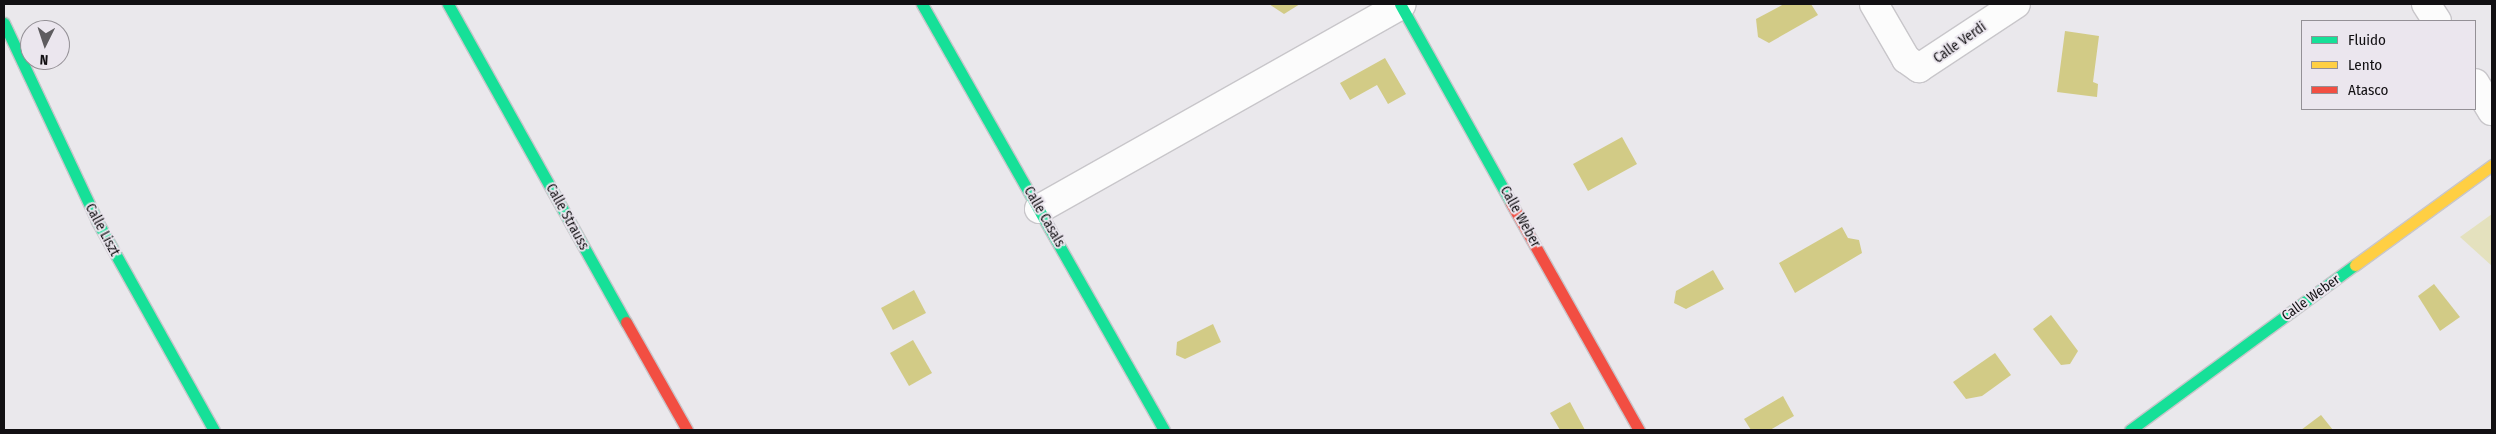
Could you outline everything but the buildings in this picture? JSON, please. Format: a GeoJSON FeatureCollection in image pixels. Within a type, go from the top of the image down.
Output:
{"type":"FeatureCollection","features":[{"type":"Feature","properties":{"kind":"street","name":"Calle Strauss"},"geometry":{"type":"LineString","coordinates":[[448,4],[687,430]]}},
{"type":"Feature","properties":{"kind":"street","name":"Calle Casals"},"geometry":{"type":"LineString","coordinates":[[922,4],[1164,430]]}},
{"type":"Feature","properties":{"kind":"street"},"geometry":{"type":"LineString","coordinates":[[1039,209],[1401,4]]}},
{"type":"Feature","properties":{"kind":"street","name":"Calle Weber"},"geometry":{"type":"LineString","coordinates":[[1401,4],[1639,430]]}},
{"type":"Feature","properties":{"kind":"street","name":"Calle Verdi"},"geometry":{"type":"LineString","coordinates":[[1874,4],[1906,59],[1919,68],[2016,4]]}},
{"type":"Feature","properties":{"kind":"street"},"geometry":{"type":"LineString","coordinates":[[2426,4],[2435,20]]}},
{"type":"Feature","properties":{"kind":"street","name":"Calle Liszt"},"geometry":{"type":"LineString","coordinates":[[4,23],[97,221],[214,430]]}},
{"type":"Feature","properties":{"kind":"street"},"geometry":{"type":"LineString","coordinates":[[2476,85],[2492,111]]}},
{"type":"Feature","properties":{"kind":"street","name":"Calle Weber"},"geometry":{"type":"LineString","coordinates":[[2130,430],[2492,165]]}},
{"type":"Feature","properties":{"kind":"shaded area"},"geometry":{"type":"Polygon","coordinates":[[[1269,4],[1300,4],[1284,14],[1269,4]]]}},
{"type":"Feature","properties":{"kind":"shaded area"},"geometry":{"type":"Polygon","coordinates":[[[1784,4],[1811,4],[1818,15],[1769,43],[1758,37],[1756,19],[1784,4]]]}},
{"type":"Feature","properties":{"kind":"shaded area"},"geometry":{"type":"Polygon","coordinates":[[[2065,31],[2099,36],[2093,82],[2098,84],[2097,97],[2057,92],[2065,31]]]}},
{"type":"Feature","properties":{"kind":"shaded area"},"geometry":{"type":"Polygon","coordinates":[[[1385,58],[1406,94],[1388,104],[1377,85],[1350,100],[1340,83],[1385,58]]]}},
{"type":"Feature","properties":{"kind":"shaded area"},"geometry":{"type":"Polygon","coordinates":[[[1622,137],[1637,164],[1588,191],[1573,164],[1622,137]]]}},
{"type":"Feature","properties":{"kind":"shaded area"},"geometry":{"type":"Polygon","coordinates":[[[2492,214],[2492,266],[2460,237],[2492,214]]]}},
{"type":"Feature","properties":{"kind":"shaded area"},"geometry":{"type":"Polygon","coordinates":[[[1842,227],[1848,238],[1859,240],[1862,253],[1795,293],[1779,263],[1842,227]]]}},
{"type":"Feature","properties":{"kind":"shaded area"},"geometry":{"type":"Polygon","coordinates":[[[1713,270],[1724,289],[1686,309],[1674,303],[1676,291],[1713,270]]]}},
{"type":"Feature","properties":{"kind":"shaded area"},"geometry":{"type":"Polygon","coordinates":[[[2434,284],[2460,317],[2440,331],[2418,296],[2434,284]]]}},
{"type":"Feature","properties":{"kind":"shaded area"},"geometry":{"type":"Polygon","coordinates":[[[914,290],[926,313],[893,330],[881,308],[914,290]]]}},
{"type":"Feature","properties":{"kind":"shaded area"},"geometry":{"type":"Polygon","coordinates":[[[2051,315],[2078,351],[2070,364],[2061,365],[2033,329],[2051,315]]]}},
{"type":"Feature","properties":{"kind":"shaded area"},"geometry":{"type":"Polygon","coordinates":[[[1213,324],[1221,342],[1185,359],[1176,355],[1177,342],[1213,324]]]}},
{"type":"Feature","properties":{"kind":"shaded area"},"geometry":{"type":"Polygon","coordinates":[[[913,340],[932,373],[909,386],[890,353],[913,340]]]}},
{"type":"Feature","properties":{"kind":"shaded area"},"geometry":{"type":"Polygon","coordinates":[[[1995,353],[2011,375],[1982,396],[1966,399],[1953,382],[1995,353]]]}},
{"type":"Feature","properties":{"kind":"shaded area"},"geometry":{"type":"Polygon","coordinates":[[[1783,396],[1794,416],[1770,430],[1751,430],[1744,419],[1783,396]]]}},
{"type":"Feature","properties":{"kind":"shaded area"},"geometry":{"type":"Polygon","coordinates":[[[1570,402],[1585,430],[1560,430],[1550,413],[1570,402]]]}},
{"type":"Feature","properties":{"kind":"shaded area"},"geometry":{"type":"Polygon","coordinates":[[[2321,415],[2333,430],[2301,430],[2321,415]]]}},
{"type":"Feature","properties":{"kind":"traffic: fast"},"geometry":{"type":"LineString","coordinates":[[448,4],[626,322]]}},
{"type":"Feature","properties":{"kind":"traffic: fast"},"geometry":{"type":"LineString","coordinates":[[922,4],[1164,430]]}},
{"type":"Feature","properties":{"kind":"traffic: fast"},"geometry":{"type":"LineString","coordinates":[[1400,4],[1511,203]]}},
{"type":"Feature","properties":{"kind":"traffic: fast"},"geometry":{"type":"LineString","coordinates":[[4,23],[97,221],[214,430]]}},
{"type":"Feature","properties":{"kind":"traffic: fast"},"geometry":{"type":"LineString","coordinates":[[2130,430],[2355,265]]}},
{"type":"Feature","properties":{"kind":"traffic: slow"},"geometry":{"type":"LineString","coordinates":[[2355,265],[2492,165]]}},
{"type":"Feature","properties":{"kind":"traffic: jam"},"geometry":{"type":"LineString","coordinates":[[1511,203],[1639,430]]}},
{"type":"Feature","properties":{"kind":"traffic: jam"},"geometry":{"type":"LineString","coordinates":[[626,322],[687,430]]}}]}
